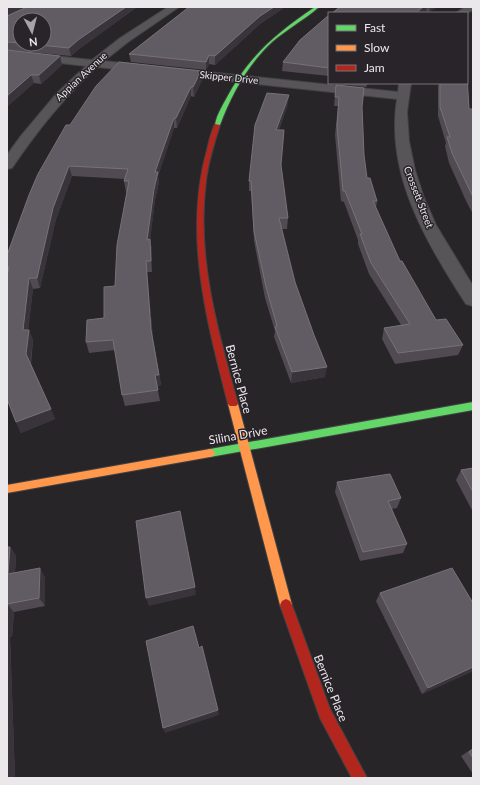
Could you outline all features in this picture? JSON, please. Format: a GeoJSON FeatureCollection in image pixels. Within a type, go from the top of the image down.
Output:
{"type":"FeatureCollection","features":[{"type":"Feature","properties":{"kind":"street","name":"Appian Avenue"},"geometry":{"type":"LineString","coordinates":[[7,165],[25,138],[57,99],[94,63],[131,34],[174,7]]}},
{"type":"Feature","properties":{"kind":"street","name":"Bernice Place"},"geometry":{"type":"LineString","coordinates":[[317,7],[269,43],[253,61],[230,96],[218,123],[208,154],[202,187],[200,225],[203,271],[212,325],[283,595],[325,713],[360,778]]}},
{"type":"Feature","properties":{"kind":"street","name":"Skipper Drive"},"geometry":{"type":"LineString","coordinates":[[7,54],[241,78],[328,84]]}},
{"type":"Feature","properties":{"kind":"street","name":"Skipper Drive"},"geometry":{"type":"LineString","coordinates":[[330,84],[404,89]]}},
{"type":"Feature","properties":{"kind":"street","name":"Crossett Street"},"geometry":{"type":"LineString","coordinates":[[404,89],[401,130],[403,154],[410,181],[428,224],[457,276],[473,300]]}},
{"type":"Feature","properties":{"kind":"street","name":"Silina Drive"},"geometry":{"type":"LineString","coordinates":[[7,489],[473,406]]}},
{"type":"Feature","properties":{"kind":"building"},"geometry":{"type":"Polygon","coordinates":[[[27,7],[126,7],[78,40],[69,48],[52,46],[52,12],[16,12],[27,7]]]}},
{"type":"Feature","properties":{"kind":"building"},"geometry":{"type":"Polygon","coordinates":[[[189,7],[274,7],[260,16],[215,56],[209,55],[206,62],[129,54],[189,7]]]}},
{"type":"Feature","properties":{"kind":"building"},"geometry":{"type":"Polygon","coordinates":[[[340,7],[423,7],[417,12],[333,12],[340,7]]]}},
{"type":"Feature","properties":{"kind":"building"},"geometry":{"type":"Polygon","coordinates":[[[12,14],[12,42],[7,42],[7,16],[12,14]]]}},
{"type":"Feature","properties":{"kind":"building"},"geometry":{"type":"Polygon","coordinates":[[[328,16],[328,68],[283,62],[300,40],[328,16]]]}},
{"type":"Feature","properties":{"kind":"building"},"geometry":{"type":"Polygon","coordinates":[[[7,50],[12,51],[12,52],[60,56],[39,75],[31,75],[7,96],[7,50]]]}},
{"type":"Feature","properties":{"kind":"building"},"geometry":{"type":"Polygon","coordinates":[[[119,62],[201,71],[193,87],[191,87],[176,118],[174,118],[155,172],[158,172],[154,189],[147,240],[150,239],[151,261],[146,261],[151,330],[159,375],[155,375],[158,390],[122,395],[113,340],[86,342],[87,320],[104,318],[104,287],[115,286],[117,245],[129,181],[124,181],[128,169],[69,166],[53,208],[37,278],[29,278],[23,330],[29,330],[26,354],[51,409],[16,422],[7,399],[7,276],[9,267],[7,268],[7,255],[38,174],[66,125],[70,125],[96,86],[119,62]]]}},
{"type":"Feature","properties":{"kind":"building"},"geometry":{"type":"Polygon","coordinates":[[[440,84],[468,84],[469,109],[473,109],[473,197],[452,153],[447,137],[450,137],[440,107],[440,84]]]}},
{"type":"Feature","properties":{"kind":"building"},"geometry":{"type":"Polygon","coordinates":[[[336,85],[364,88],[362,107],[364,155],[367,178],[370,178],[377,201],[373,201],[400,261],[402,261],[436,320],[446,319],[463,345],[398,353],[384,328],[410,324],[371,263],[360,234],[362,234],[345,191],[343,191],[337,126],[339,97],[335,97],[336,85]]]}},
{"type":"Feature","properties":{"kind":"building"},"geometry":{"type":"Polygon","coordinates":[[[267,93],[289,95],[276,130],[284,130],[281,165],[288,218],[279,218],[295,282],[327,367],[292,372],[275,327],[277,326],[266,287],[254,231],[251,181],[249,181],[255,125],[267,93]]]}},
{"type":"Feature","properties":{"kind":"building"},"geometry":{"type":"Polygon","coordinates":[[[473,468],[473,492],[461,470],[473,468]]]}},
{"type":"Feature","properties":{"kind":"building"},"geometry":{"type":"Polygon","coordinates":[[[390,474],[401,498],[388,501],[407,544],[363,552],[337,482],[390,474]]]}},
{"type":"Feature","properties":{"kind":"building"},"geometry":{"type":"Polygon","coordinates":[[[180,511],[195,587],[146,598],[136,521],[180,511]]]}},
{"type":"Feature","properties":{"kind":"building"},"geometry":{"type":"Polygon","coordinates":[[[7,547],[10,547],[8,574],[40,568],[39,598],[7,604],[7,547]]]}},
{"type":"Feature","properties":{"kind":"building"},"geometry":{"type":"Polygon","coordinates":[[[452,568],[473,603],[473,667],[428,688],[380,593],[452,568]]]}},
{"type":"Feature","properties":{"kind":"building"},"geometry":{"type":"Polygon","coordinates":[[[193,626],[199,648],[202,646],[218,710],[163,728],[146,641],[193,626]]]}},
{"type":"Feature","properties":{"kind":"building"},"geometry":{"type":"Polygon","coordinates":[[[473,749],[473,758],[469,752],[473,749]]]}},
{"type":"Feature","properties":{"kind":"traffic: fast"},"geometry":{"type":"LineString","coordinates":[[217,125],[232,92],[254,59],[276,37],[317,7]]}},
{"type":"Feature","properties":{"kind":"traffic: fast"},"geometry":{"type":"LineString","coordinates":[[210,453],[473,406]]}},
{"type":"Feature","properties":{"kind":"traffic: slow"},"geometry":{"type":"LineString","coordinates":[[233,404],[286,605]]}},
{"type":"Feature","properties":{"kind":"traffic: slow"},"geometry":{"type":"LineString","coordinates":[[7,489],[210,453]]}},
{"type":"Feature","properties":{"kind":"traffic: jam"},"geometry":{"type":"LineString","coordinates":[[217,125],[204,172],[200,216],[201,243],[207,297],[233,404]]}},
{"type":"Feature","properties":{"kind":"traffic: jam"},"geometry":{"type":"LineString","coordinates":[[286,605],[325,713],[360,778]]}}]}
